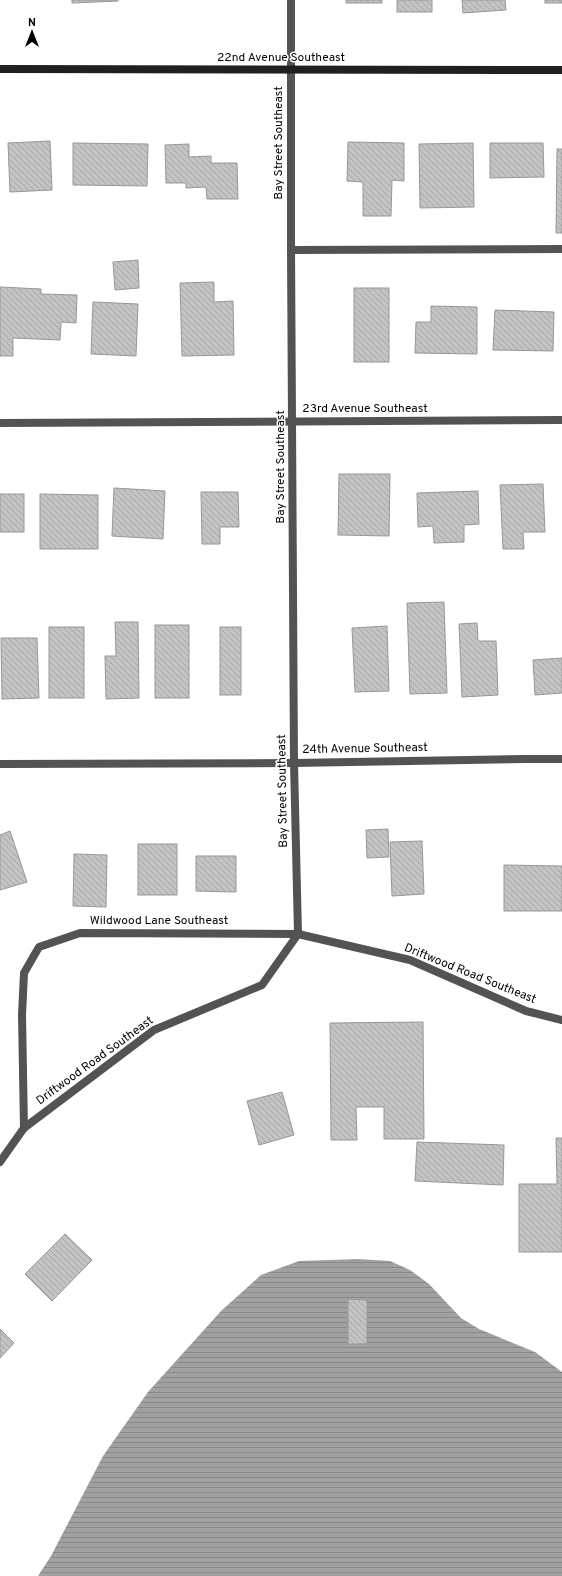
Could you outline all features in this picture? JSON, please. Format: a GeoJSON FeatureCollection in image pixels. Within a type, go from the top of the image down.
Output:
{"type":"FeatureCollection","features":[{"type":"Feature","properties":{"kind":"street","name":"Bay Street Southeast"},"geometry":{"type":"LineString","coordinates":[[291,0],[294,763],[298,934]]}},
{"type":"Feature","properties":{"kind":"street","name":"22nd Avenue Southeast"},"geometry":{"type":"LineString","coordinates":[[0,69],[562,70]]}},
{"type":"Feature","properties":{"kind":"street"},"geometry":{"type":"LineString","coordinates":[[291,250],[562,249]]}},
{"type":"Feature","properties":{"kind":"street","name":"23rd Avenue Southeast"},"geometry":{"type":"LineString","coordinates":[[0,423],[562,420]]}},
{"type":"Feature","properties":{"kind":"street","name":"24th Avenue Southeast"},"geometry":{"type":"LineString","coordinates":[[0,764],[294,763],[562,759]]}},
{"type":"Feature","properties":{"kind":"street","name":"Wildwood Lane Southeast"},"geometry":{"type":"LineString","coordinates":[[24,1128],[22,1015],[24,973],[39,948],[80,933],[298,934]]}},
{"type":"Feature","properties":{"kind":"street","name":"Driftwood Road Southeast"},"geometry":{"type":"LineString","coordinates":[[0,1162],[24,1128],[154,1030],[262,984],[298,934],[410,960],[526,1011],[562,1020]]}},
{"type":"Feature","properties":{"kind":"shaded area"},"geometry":{"type":"Polygon","coordinates":[[[358,1259],[390,1261],[410,1270],[429,1284],[461,1318],[479,1329],[535,1352],[562,1372],[562,1576],[38,1576],[51,1556],[103,1456],[148,1392],[221,1311],[261,1275],[299,1261],[358,1259]]]}},
{"type":"Feature","properties":{"kind":"building"},"geometry":{"type":"Polygon","coordinates":[[[72,0],[118,0],[118,1],[72,3],[72,0]]]}},
{"type":"Feature","properties":{"kind":"building"},"geometry":{"type":"Polygon","coordinates":[[[346,0],[382,0],[382,3],[346,3],[346,0]]]}},
{"type":"Feature","properties":{"kind":"building"},"geometry":{"type":"Polygon","coordinates":[[[397,0],[432,0],[432,12],[397,12],[397,0]]]}},
{"type":"Feature","properties":{"kind":"building"},"geometry":{"type":"Polygon","coordinates":[[[462,0],[505,0],[506,10],[463,13],[462,0]]]}},
{"type":"Feature","properties":{"kind":"building"},"geometry":{"type":"Polygon","coordinates":[[[545,0],[562,0],[562,3],[545,3],[545,0]]]}},
{"type":"Feature","properties":{"kind":"building"},"geometry":{"type":"Polygon","coordinates":[[[50,141],[52,190],[10,192],[8,143],[50,141]]]}},
{"type":"Feature","properties":{"kind":"building"},"geometry":{"type":"Polygon","coordinates":[[[348,142],[404,143],[404,181],[392,180],[391,216],[363,216],[363,182],[347,181],[348,142]]]}},
{"type":"Feature","properties":{"kind":"building"},"geometry":{"type":"Polygon","coordinates":[[[73,143],[148,144],[147,186],[73,185],[73,143]]]}},
{"type":"Feature","properties":{"kind":"building"},"geometry":{"type":"Polygon","coordinates":[[[473,143],[474,207],[420,208],[419,144],[473,143]]]}},
{"type":"Feature","properties":{"kind":"building"},"geometry":{"type":"Polygon","coordinates":[[[490,143],[543,143],[544,177],[490,178],[490,143]]]}},
{"type":"Feature","properties":{"kind":"building"},"geometry":{"type":"Polygon","coordinates":[[[189,144],[189,157],[211,156],[211,163],[237,163],[238,199],[207,199],[206,187],[186,188],[186,183],[166,183],[165,145],[189,144]]]}},
{"type":"Feature","properties":{"kind":"building"},"geometry":{"type":"Polygon","coordinates":[[[557,149],[562,149],[562,233],[556,233],[557,149]]]}},
{"type":"Feature","properties":{"kind":"building"},"geometry":{"type":"Polygon","coordinates":[[[138,260],[139,288],[115,290],[113,262],[138,260]]]}},
{"type":"Feature","properties":{"kind":"building"},"geometry":{"type":"Polygon","coordinates":[[[214,282],[214,302],[233,301],[234,355],[182,356],[180,283],[214,282]]]}},
{"type":"Feature","properties":{"kind":"building"},"geometry":{"type":"Polygon","coordinates":[[[0,287],[41,289],[41,294],[77,295],[76,323],[61,322],[60,340],[13,338],[13,356],[0,356],[0,287]]]}},
{"type":"Feature","properties":{"kind":"building"},"geometry":{"type":"Polygon","coordinates":[[[354,288],[389,288],[389,362],[354,362],[354,288]]]}},
{"type":"Feature","properties":{"kind":"building"},"geometry":{"type":"Polygon","coordinates":[[[93,302],[138,304],[136,356],[91,354],[93,302]]]}},
{"type":"Feature","properties":{"kind":"building"},"geometry":{"type":"Polygon","coordinates":[[[431,306],[477,307],[477,354],[415,353],[416,322],[431,322],[431,306]]]}},
{"type":"Feature","properties":{"kind":"building"},"geometry":{"type":"Polygon","coordinates":[[[495,310],[554,312],[553,351],[493,350],[495,310]]]}},
{"type":"Feature","properties":{"kind":"building"},"geometry":{"type":"Polygon","coordinates":[[[339,474],[390,474],[389,536],[338,535],[339,474]]]}},
{"type":"Feature","properties":{"kind":"building"},"geometry":{"type":"Polygon","coordinates":[[[543,484],[545,532],[523,532],[524,549],[503,549],[500,485],[543,484]]]}},
{"type":"Feature","properties":{"kind":"building"},"geometry":{"type":"Polygon","coordinates":[[[114,488],[165,491],[163,539],[112,536],[114,488]]]}},
{"type":"Feature","properties":{"kind":"building"},"geometry":{"type":"Polygon","coordinates":[[[478,491],[479,524],[464,525],[464,542],[434,543],[433,526],[418,527],[417,493],[478,491]]]}},
{"type":"Feature","properties":{"kind":"building"},"geometry":{"type":"Polygon","coordinates":[[[201,492],[238,492],[239,527],[220,527],[220,544],[202,544],[201,492]]]}},
{"type":"Feature","properties":{"kind":"building"},"geometry":{"type":"Polygon","coordinates":[[[0,494],[24,494],[24,532],[0,532],[0,494]]]}},
{"type":"Feature","properties":{"kind":"building"},"geometry":{"type":"Polygon","coordinates":[[[40,494],[98,495],[98,549],[40,549],[40,494]]]}},
{"type":"Feature","properties":{"kind":"building"},"geometry":{"type":"Polygon","coordinates":[[[444,602],[447,693],[410,694],[407,603],[444,602]]]}},
{"type":"Feature","properties":{"kind":"building"},"geometry":{"type":"Polygon","coordinates":[[[115,622],[138,622],[139,698],[106,699],[105,656],[116,656],[115,622]]]}},
{"type":"Feature","properties":{"kind":"building"},"geometry":{"type":"Polygon","coordinates":[[[477,623],[478,641],[496,641],[498,695],[462,697],[459,624],[477,623]]]}},
{"type":"Feature","properties":{"kind":"building"},"geometry":{"type":"Polygon","coordinates":[[[155,625],[189,625],[189,698],[155,698],[155,625]]]}},
{"type":"Feature","properties":{"kind":"building"},"geometry":{"type":"Polygon","coordinates":[[[387,626],[389,691],[355,692],[352,628],[387,626]]]}},
{"type":"Feature","properties":{"kind":"building"},"geometry":{"type":"Polygon","coordinates":[[[49,627],[84,627],[84,698],[49,698],[49,627]]]}},
{"type":"Feature","properties":{"kind":"building"},"geometry":{"type":"Polygon","coordinates":[[[220,627],[241,627],[241,695],[220,695],[220,627]]]}},
{"type":"Feature","properties":{"kind":"building"},"geometry":{"type":"Polygon","coordinates":[[[1,638],[37,638],[39,698],[2,699],[1,638]]]}},
{"type":"Feature","properties":{"kind":"building"},"geometry":{"type":"Polygon","coordinates":[[[562,658],[562,693],[535,695],[533,660],[562,658]]]}},
{"type":"Feature","properties":{"kind":"building"},"geometry":{"type":"Polygon","coordinates":[[[388,829],[389,857],[367,858],[366,830],[388,829]]]}},
{"type":"Feature","properties":{"kind":"building"},"geometry":{"type":"Polygon","coordinates":[[[10,831],[27,882],[0,890],[0,835],[10,831]]]}},
{"type":"Feature","properties":{"kind":"building"},"geometry":{"type":"Polygon","coordinates":[[[422,841],[424,894],[392,896],[390,842],[422,841]]]}},
{"type":"Feature","properties":{"kind":"building"},"geometry":{"type":"Polygon","coordinates":[[[138,844],[177,844],[177,895],[138,895],[138,844]]]}},
{"type":"Feature","properties":{"kind":"building"},"geometry":{"type":"Polygon","coordinates":[[[74,854],[107,855],[106,907],[73,906],[74,854]]]}},
{"type":"Feature","properties":{"kind":"building"},"geometry":{"type":"Polygon","coordinates":[[[196,856],[236,856],[236,892],[196,891],[196,856]]]}},
{"type":"Feature","properties":{"kind":"building"},"geometry":{"type":"Polygon","coordinates":[[[504,865],[562,866],[562,911],[504,911],[504,865]]]}},
{"type":"Feature","properties":{"kind":"building"},"geometry":{"type":"Polygon","coordinates":[[[423,1022],[424,1139],[384,1139],[384,1107],[356,1107],[357,1140],[331,1140],[330,1023],[423,1022]]]}},
{"type":"Feature","properties":{"kind":"building"},"geometry":{"type":"Polygon","coordinates":[[[282,1092],[294,1135],[259,1145],[247,1101],[282,1092]]]}},
{"type":"Feature","properties":{"kind":"building"},"geometry":{"type":"Polygon","coordinates":[[[556,1138],[562,1138],[562,1252],[519,1252],[519,1184],[557,1184],[556,1138]]]}},
{"type":"Feature","properties":{"kind":"building"},"geometry":{"type":"Polygon","coordinates":[[[417,1142],[504,1145],[503,1185],[415,1181],[417,1142]]]}},
{"type":"Feature","properties":{"kind":"building"},"geometry":{"type":"Polygon","coordinates":[[[65,1234],[92,1260],[52,1301],[25,1274],[65,1234]]]}},
{"type":"Feature","properties":{"kind":"building"},"geometry":{"type":"Polygon","coordinates":[[[348,1299],[367,1300],[367,1344],[348,1344],[348,1299]]]}},
{"type":"Feature","properties":{"kind":"building"},"geometry":{"type":"Polygon","coordinates":[[[0,1329],[14,1343],[0,1358],[0,1329]]]}}]}
